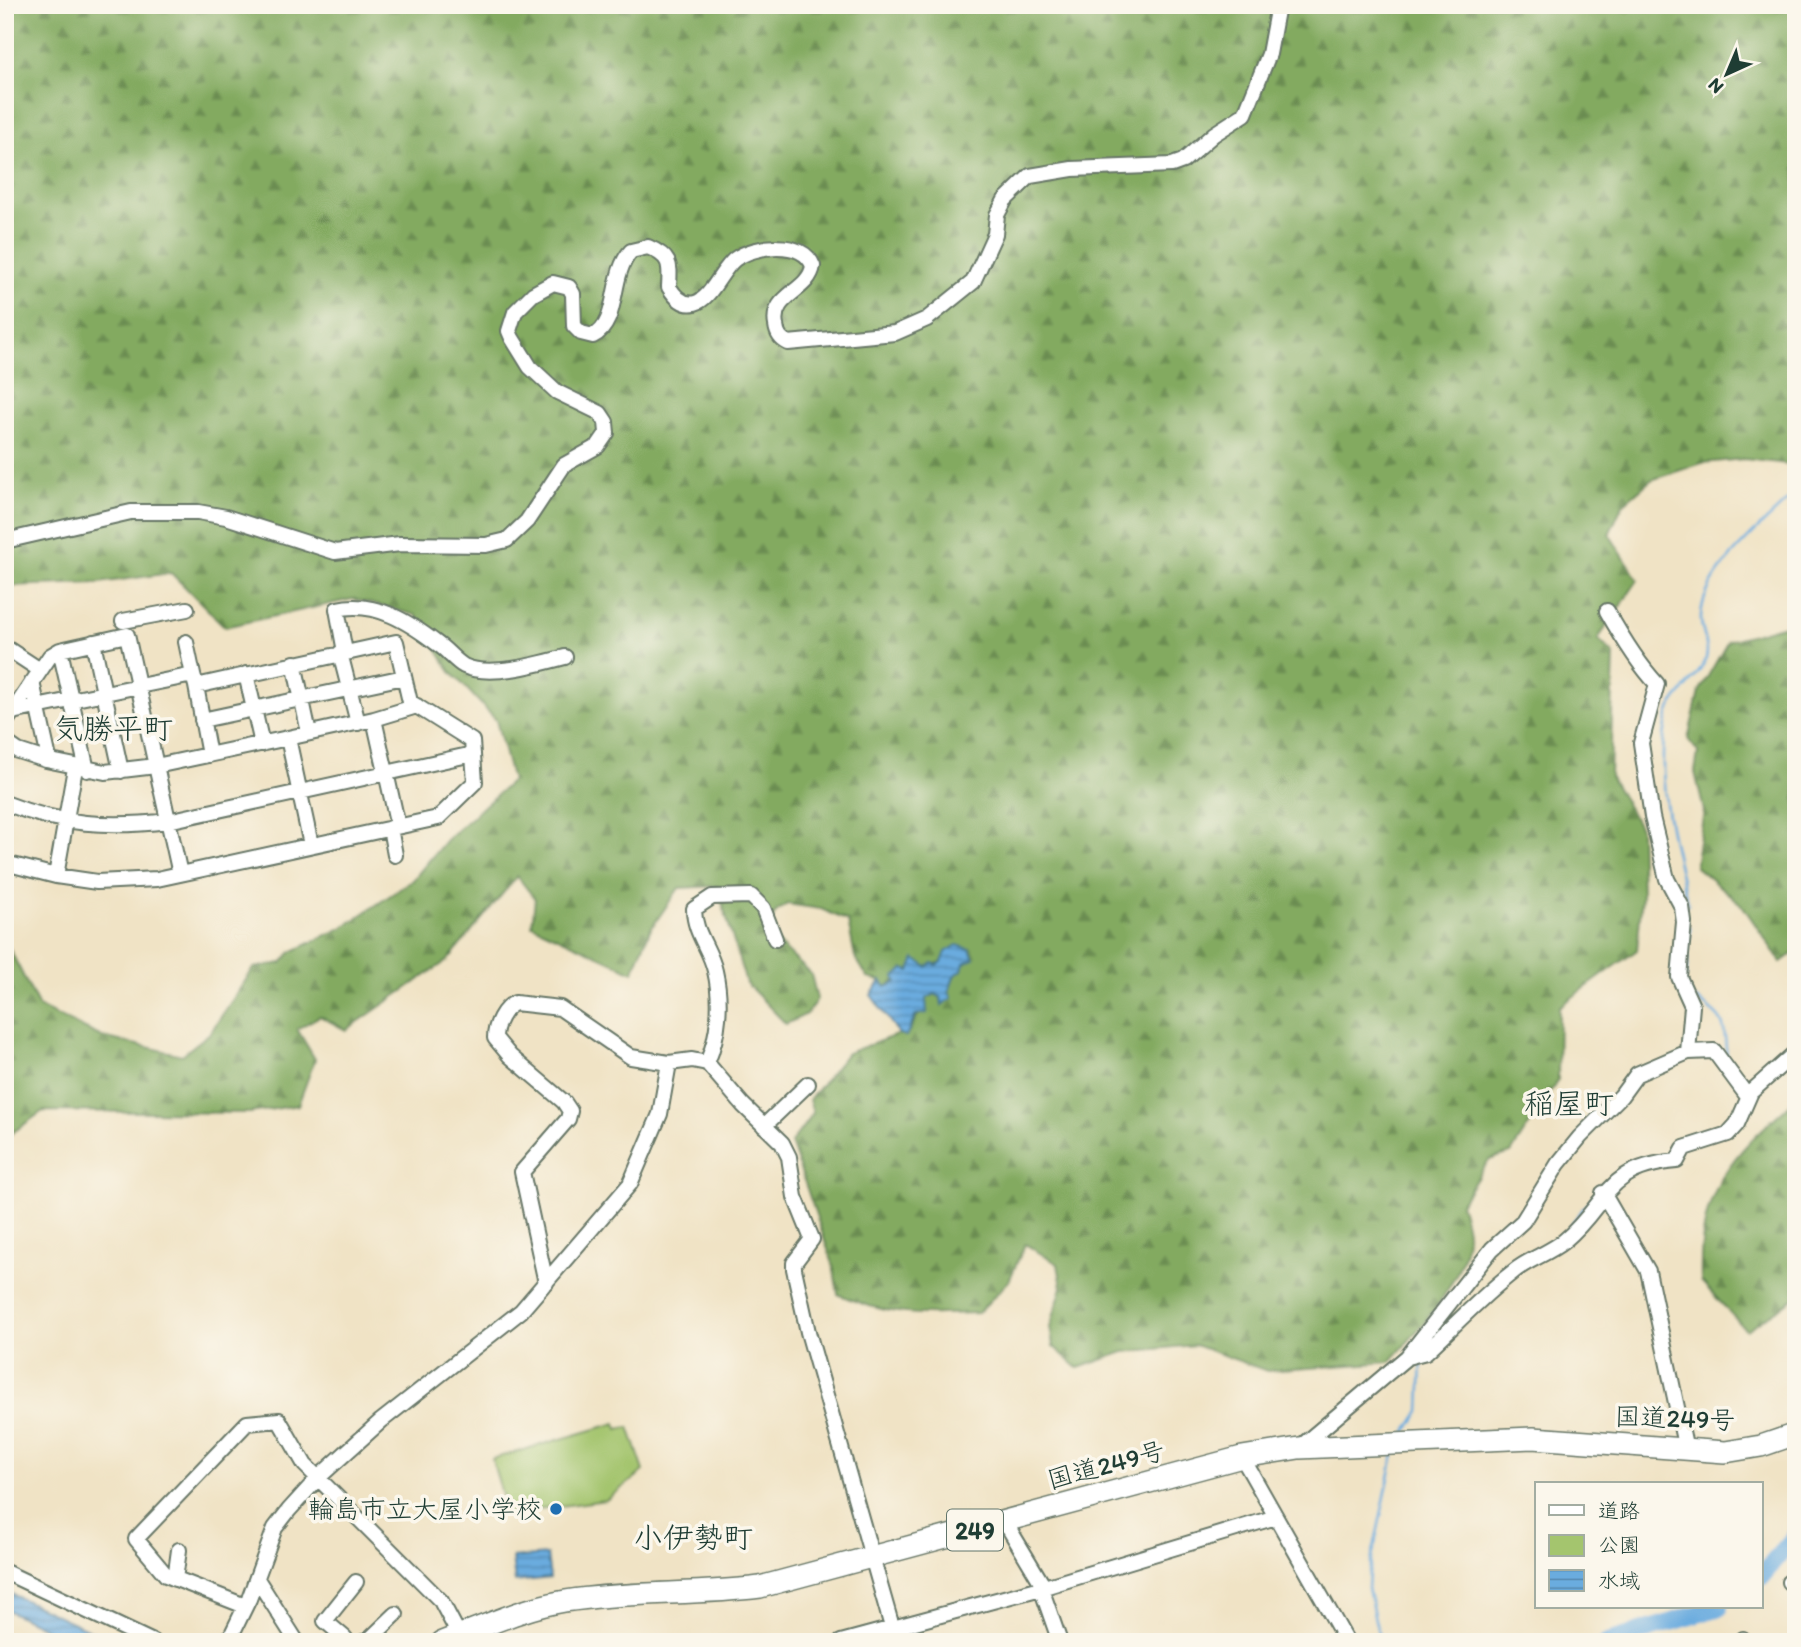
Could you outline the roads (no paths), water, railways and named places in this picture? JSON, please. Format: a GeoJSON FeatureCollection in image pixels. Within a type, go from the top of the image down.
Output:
{"type":"FeatureCollection","features":[{"type":"Feature","properties":{"kind":"highway","name":"国道249号"},"geometry":{"type":"LineString","coordinates":[[451,1639],[511,1615],[566,1601],[713,1593],[760,1587],[1242,1457],[1299,1448],[1533,1438],[1686,1450],[1742,1450],[1796,1434]]}},
{"type":"Feature","properties":{"kind":"street"},"geometry":{"type":"LineString","coordinates":[[5,541],[131,512],[198,512],[226,517],[335,552],[400,544],[486,545],[507,540],[527,521],[564,465],[598,446],[607,433],[606,422],[600,413],[557,392],[537,375],[515,346],[509,331],[512,317],[540,289],[553,283],[569,287],[573,294],[574,327],[581,333],[593,336],[609,321],[615,279],[631,251],[648,247],[664,256],[671,268],[669,288],[680,301],[690,303],[702,299],[724,269],[737,258],[785,247],[805,254],[813,266],[809,277],[777,307],[774,318],[777,333],[783,341],[788,343],[895,334],[912,328],[972,282],[995,234],[997,215],[1005,200],[1022,181],[1037,174],[1072,169],[1172,165],[1184,161],[1214,134],[1240,118],[1260,81],[1278,5]]}},
{"type":"Feature","properties":{"kind":"street"},"geometry":{"type":"LineString","coordinates":[[358,723],[337,609],[356,604],[386,611],[438,644],[463,665],[477,669],[528,667],[565,657]]}},
{"type":"Feature","properties":{"kind":"street"},"geometry":{"type":"LineString","coordinates":[[9,717],[50,656],[60,650],[93,642],[123,622],[187,610]]}},
{"type":"Feature","properties":{"kind":"street"},"geometry":{"type":"LineString","coordinates":[[1607,611],[1623,639],[1639,658],[1643,670],[1657,684],[1641,743],[1652,817],[1667,880],[1682,907],[1684,922],[1679,977],[1692,1006],[1688,1052]]}},
{"type":"Feature","properties":{"kind":"street"},"geometry":{"type":"LineString","coordinates":[[123,622],[140,687],[168,821],[184,878]]}},
{"type":"Feature","properties":{"kind":"street"},"geometry":{"type":"LineString","coordinates":[[93,642],[121,771]]}},
{"type":"Feature","properties":{"kind":"street"},"geometry":{"type":"LineString","coordinates":[[186,642],[209,755]]}},
{"type":"Feature","properties":{"kind":"street"},"geometry":{"type":"LineString","coordinates":[[5,863],[56,876],[123,882],[184,878],[311,845],[438,818],[475,782],[473,754],[468,736],[410,702],[396,642],[246,674],[140,687],[37,707],[9,717]]}},
{"type":"Feature","properties":{"kind":"street"},"geometry":{"type":"LineString","coordinates":[[5,647],[40,670]]}},
{"type":"Feature","properties":{"kind":"street"},"geometry":{"type":"LineString","coordinates":[[56,876],[65,821],[81,769],[73,700],[60,650]]}},
{"type":"Feature","properties":{"kind":"street"},"geometry":{"type":"LineString","coordinates":[[294,663],[309,733]]}},
{"type":"Feature","properties":{"kind":"street"},"geometry":{"type":"LineString","coordinates":[[246,674],[262,744]]}},
{"type":"Feature","properties":{"kind":"street"},"geometry":{"type":"LineString","coordinates":[[202,720],[404,677]]}},
{"type":"Feature","properties":{"kind":"street"},"geometry":{"type":"LineString","coordinates":[[32,682],[48,754],[47,760]]}},
{"type":"Feature","properties":{"kind":"street"},"geometry":{"type":"LineString","coordinates":[[5,742],[18,751],[81,769],[121,771],[358,723],[417,706]]}},
{"type":"Feature","properties":{"kind":"street"},"geometry":{"type":"LineString","coordinates":[[374,719],[386,774],[395,855]]}},
{"type":"Feature","properties":{"kind":"street"},"geometry":{"type":"LineString","coordinates":[[288,738],[311,845]]}},
{"type":"Feature","properties":{"kind":"street"},"geometry":{"type":"LineString","coordinates":[[5,803],[65,821],[114,826],[168,821],[473,754]]}},
{"type":"Feature","properties":{"kind":"street"},"geometry":{"type":"LineString","coordinates":[[708,1063],[716,1042],[718,1020],[715,969],[697,931],[694,909],[712,897],[751,896],[763,908],[775,939]]}},
{"type":"Feature","properties":{"kind":"street"},"geometry":{"type":"LineString","coordinates":[[546,1283],[522,1172],[568,1119],[570,1111],[564,1102],[499,1046],[495,1033],[500,1019],[509,1005],[515,1003],[560,1008],[631,1057],[669,1063],[692,1060],[708,1063],[782,1143],[789,1157],[794,1197],[812,1239],[794,1263],[808,1332],[892,1627]]}},
{"type":"Feature","properties":{"kind":"street"},"geometry":{"type":"LineString","coordinates":[[1416,1355],[1492,1249],[1523,1221],[1580,1136],[1621,1096],[1637,1074],[1688,1052],[1714,1051],[1752,1092]]}},
{"type":"Feature","properties":{"kind":"street"},"geometry":{"type":"LineString","coordinates":[[1299,1448],[1416,1355],[1514,1270],[1572,1234],[1603,1193],[1618,1179],[1663,1162],[1677,1161],[1682,1152],[1728,1134],[1737,1124],[1752,1092],[1796,1052]]}},
{"type":"Feature","properties":{"kind":"street"},"geometry":{"type":"LineString","coordinates":[[228,1642],[257,1579],[275,1528],[318,1477],[410,1396],[521,1311],[631,1184],[660,1114],[669,1063]]}},
{"type":"Feature","properties":{"kind":"street"},"geometry":{"type":"LineString","coordinates":[[764,1126],[808,1084]]}},
{"type":"Feature","properties":{"kind":"street"},"geometry":{"type":"LineString","coordinates":[[1603,1193],[1648,1271],[1686,1450]]}},
{"type":"Feature","properties":{"kind":"street"},"geometry":{"type":"LineString","coordinates":[[245,1606],[166,1576],[136,1539],[247,1423],[279,1420],[305,1465],[441,1601],[451,1639]]}},
{"type":"Feature","properties":{"kind":"street"},"geometry":{"type":"LineString","coordinates":[[1242,1457],[1343,1641]]}},
{"type":"Feature","properties":{"kind":"street"},"geometry":{"type":"LineString","coordinates":[[841,1642],[1042,1587],[1276,1517]]}},
{"type":"Feature","properties":{"kind":"street"},"geometry":{"type":"LineString","coordinates":[[1005,1522],[1042,1587],[1060,1642]]}},
{"type":"Feature","properties":{"kind":"street"},"geometry":{"type":"LineString","coordinates":[[175,1579],[179,1550]]}},
{"type":"Feature","properties":{"kind":"street"},"geometry":{"type":"LineString","coordinates":[[5,1572],[153,1642]]}},
{"type":"Feature","properties":{"kind":"street"},"geometry":{"type":"LineString","coordinates":[[257,1579],[297,1642]]}},
{"type":"Feature","properties":{"kind":"street"},"geometry":{"type":"LineString","coordinates":[[346,1641],[325,1621],[356,1582]]}},
{"type":"Feature","properties":{"kind":"street"},"geometry":{"type":"LineString","coordinates":[[363,1642],[369,1640],[396,1614]]}},
{"type":"Feature","properties":{"kind":"water"},"geometry":{"type":"Polygon","coordinates":[[[957,945],[970,949],[974,959],[964,963],[962,970],[954,976],[949,992],[952,998],[942,1005],[941,997],[935,994],[926,999],[927,1013],[916,1015],[906,1036],[899,1034],[871,995],[881,981],[886,987],[897,982],[895,977],[904,969],[910,971],[915,959],[927,967],[933,963],[937,965],[942,962],[946,952],[957,945]]]}},
{"type":"Feature","properties":{"kind":"water"},"geometry":{"type":"Polygon","coordinates":[[[547,1555],[550,1578],[515,1582],[512,1558],[547,1555]]]}},
{"type":"Feature","properties":{"kind":"water"},"geometry":{"type":"Polygon","coordinates":[[[5,1591],[115,1642],[73,1642],[5,1609],[5,1591]]]}},
{"type":"Feature","properties":{"kind":"waterway"},"geometry":{"type":"LineString","coordinates":[[1688,904],[1664,786],[1664,738],[1668,715],[1675,700],[1698,674],[1706,658],[1707,648],[1701,617],[1704,600],[1712,582],[1738,549],[1796,492]]}},
{"type":"Feature","properties":{"kind":"waterway"},"geometry":{"type":"LineString","coordinates":[[1686,977],[1690,928]]}},
{"type":"Feature","properties":{"kind":"waterway"},"geometry":{"type":"LineString","coordinates":[[1696,999],[1714,1012],[1722,1023],[1727,1059]]}},
{"type":"Feature","properties":{"kind":"waterway"},"geometry":{"type":"LineString","coordinates":[[1569,1227],[1597,1191]]}},
{"type":"Feature","properties":{"kind":"waterway"},"geometry":{"type":"LineString","coordinates":[[1406,1433],[1420,1411],[1422,1360]]}},
{"type":"Feature","properties":{"kind":"waterway"},"geometry":{"type":"LineString","coordinates":[[1380,1642],[1368,1588],[1369,1572],[1394,1454]]}},
{"type":"Feature","properties":{"kind":"waterway"},"geometry":{"type":"LineString","coordinates":[[1762,1576],[1796,1535]]}},
{"type":"Feature","properties":{"kind":"waterway"},"geometry":{"type":"LineString","coordinates":[[1608,1642],[1717,1608]]}},
{"type":"Feature","properties":{"kind":"place","name":"輪島市立大屋小学校"},"geometry":{"type":"Point","coordinates":[556,1509]}},
{"type":"Feature","properties":{"kind":"district","name":"気勝平町"},"geometry":{"type":"Point","coordinates":[113,728]}},
{"type":"Feature","properties":{"kind":"district","name":"稲屋町"},"geometry":{"type":"Point","coordinates":[1569,1103]}},
{"type":"Feature","properties":{"kind":"district","name":"小伊勢町"},"geometry":{"type":"Point","coordinates":[693,1537]}}]}
